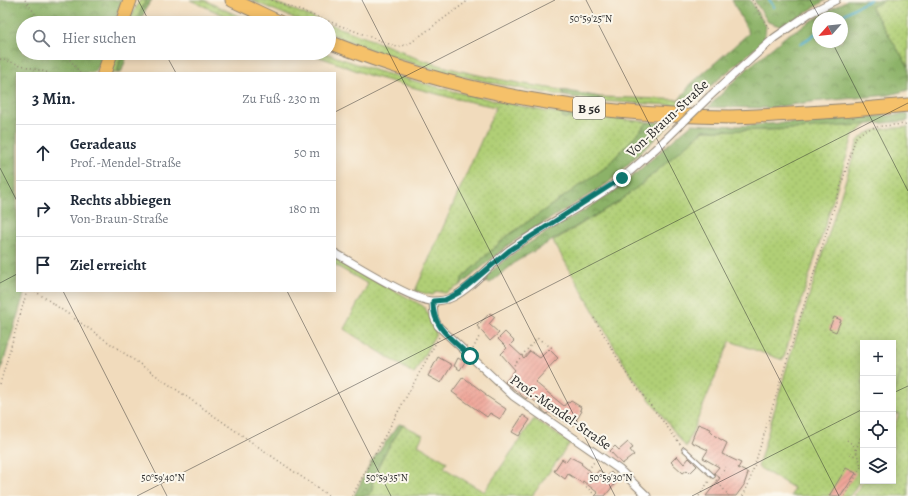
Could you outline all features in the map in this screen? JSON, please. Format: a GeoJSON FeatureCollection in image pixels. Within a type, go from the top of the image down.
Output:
{"type":"FeatureCollection","features":[{"type":"Feature","properties":{"kind":"highway"},"geometry":{"type":"LineString","coordinates":[[232,0],[266,16]]}},
{"type":"Feature","properties":{"kind":"highway"},"geometry":{"type":"LineString","coordinates":[[125,16],[131,1]]}},
{"type":"Feature","properties":{"kind":"highway","name":"B 56"},"geometry":{"type":"LineString","coordinates":[[336,45],[400,68],[448,82],[502,95],[578,107],[630,112],[732,117],[875,109],[908,105]]}},
{"type":"Feature","properties":{"kind":"highway"},"geometry":{"type":"LineString","coordinates":[[104,72],[109,60]]}},
{"type":"Feature","properties":{"kind":"highway"},"geometry":{"type":"LineString","coordinates":[[875,109],[908,97]]}},
{"type":"Feature","properties":{"kind":"street","name":"Von-Braun-Straße"},"geometry":{"type":"LineString","coordinates":[[433,301],[445,300],[460,292],[510,250],[622,178],[774,38],[810,13],[836,0]]}},
{"type":"Feature","properties":{"kind":"street"},"geometry":{"type":"LineString","coordinates":[[336,254],[416,297],[433,301]]}},
{"type":"Feature","properties":{"kind":"street","name":"Prof.-Mendel-Straße"},"geometry":{"type":"LineString","coordinates":[[433,301],[434,317],[438,326],[512,396],[599,454],[620,470],[647,496]]}},
{"type":"Feature","properties":{"kind":"lane"},"geometry":{"type":"LineString","coordinates":[[684,449],[713,476]]}},
{"type":"Feature","properties":{"kind":"path"},"geometry":{"type":"LineString","coordinates":[[25,0],[37,16]]}},
{"type":"Feature","properties":{"kind":"path"},"geometry":{"type":"LineString","coordinates":[[272,0],[315,16]]}},
{"type":"Feature","properties":{"kind":"path"},"geometry":{"type":"LineString","coordinates":[[336,24],[397,47],[409,44],[469,0]]}},
{"type":"Feature","properties":{"kind":"path"},"geometry":{"type":"LineString","coordinates":[[752,0],[774,38]]}},
{"type":"Feature","properties":{"kind":"path"},"geometry":{"type":"LineString","coordinates":[[0,59],[46,72]]}},
{"type":"Feature","properties":{"kind":"path"},"geometry":{"type":"LineString","coordinates":[[70,60],[79,72]]}},
{"type":"Feature","properties":{"kind":"path"},"geometry":{"type":"LineString","coordinates":[[743,496],[749,483],[856,138],[862,131],[870,127],[908,124]]}},
{"type":"Feature","properties":{"kind":"path"},"geometry":{"type":"LineString","coordinates":[[0,384],[27,292]]}},
{"type":"Feature","properties":{"kind":"path"},"geometry":{"type":"LineString","coordinates":[[36,292],[329,496]]}},
{"type":"Feature","properties":{"kind":"path"},"geometry":{"type":"LineString","coordinates":[[594,318],[626,373],[684,449]]}},
{"type":"Feature","properties":{"kind":"path"},"geometry":{"type":"LineString","coordinates":[[352,496],[443,330]]}},
{"type":"Feature","properties":{"kind":"path"},"geometry":{"type":"LineString","coordinates":[[470,356],[480,335]]}},
{"type":"Feature","properties":{"kind":"path"},"geometry":{"type":"LineString","coordinates":[[514,365],[537,338],[554,349]]}},
{"type":"Feature","properties":{"kind":"path"},"geometry":{"type":"LineString","coordinates":[[845,496],[861,467],[859,457],[853,445],[847,440]]}},
{"type":"Feature","properties":{"kind":"path"},"geometry":{"type":"LineString","coordinates":[[856,451],[860,440]]}},
{"type":"Feature","properties":{"kind":"path"},"geometry":{"type":"LineString","coordinates":[[586,473],[599,454]]}},
{"type":"Feature","properties":{"kind":"path"},"geometry":{"type":"LineString","coordinates":[[850,454],[859,457]]}},
{"type":"Feature","properties":{"kind":"path"},"geometry":{"type":"LineString","coordinates":[[717,481],[726,466]]}},
{"type":"Feature","properties":{"kind":"path"},"geometry":{"type":"LineString","coordinates":[[699,496],[713,476],[729,496]]}},
{"type":"Feature","properties":{"kind":"path"},"geometry":{"type":"LineString","coordinates":[[583,484],[594,494]]}},
{"type":"Feature","properties":{"kind":"green space"},"geometry":{"type":"Polygon","coordinates":[[[0,0],[122,0],[116,16],[16,16],[16,60],[102,60],[100,65],[94,72],[16,72],[16,292],[25,292],[0,373],[0,0]]]}},
{"type":"Feature","properties":{"kind":"green space"},"geometry":{"type":"Polygon","coordinates":[[[140,0],[146,0],[138,16],[132,16],[140,0]]]}},
{"type":"Feature","properties":{"kind":"green space"},"geometry":{"type":"Polygon","coordinates":[[[146,0],[152,0],[146,8],[143,16],[138,16],[146,0]]]}},
{"type":"Feature","properties":{"kind":"green space"},"geometry":{"type":"Polygon","coordinates":[[[190,0],[204,0],[238,16],[225,16],[190,0]]]}},
{"type":"Feature","properties":{"kind":"green space"},"geometry":{"type":"Polygon","coordinates":[[[250,0],[268,0],[309,16],[289,16],[250,0]]]}},
{"type":"Feature","properties":{"kind":"green space"},"geometry":{"type":"Polygon","coordinates":[[[732,0],[750,0],[766,26],[764,41],[694,100],[679,100],[691,84],[749,33],[732,0]]]}},
{"type":"Feature","properties":{"kind":"green space"},"geometry":{"type":"Polygon","coordinates":[[[754,0],[826,0],[783,27],[768,22],[754,0]]]}},
{"type":"Feature","properties":{"kind":"green space"},"geometry":{"type":"Polygon","coordinates":[[[847,0],[885,0],[871,7],[908,66],[908,90],[889,95],[810,102],[770,108],[708,107],[748,68],[786,36],[812,21],[812,48],[848,48],[848,12],[827,12],[847,0]]]}},
{"type":"Feature","properties":{"kind":"green space"},"geometry":{"type":"Polygon","coordinates":[[[885,0],[908,0],[908,66],[871,7],[885,0]]]}},
{"type":"Feature","properties":{"kind":"green space"},"geometry":{"type":"Polygon","coordinates":[[[336,27],[404,52],[402,53],[421,60],[481,76],[562,90],[564,96],[445,72],[358,45],[336,36],[336,27]]]}},
{"type":"Feature","properties":{"kind":"green space"},"geometry":{"type":"Polygon","coordinates":[[[336,57],[377,71],[452,91],[543,111],[648,122],[606,167],[506,237],[462,278],[461,285],[445,293],[436,291],[433,295],[415,291],[496,107],[452,98],[371,76],[328,60],[336,60],[336,57]]]}},
{"type":"Feature","properties":{"kind":"green space"},"geometry":{"type":"Polygon","coordinates":[[[115,60],[120,60],[117,72],[110,72],[115,60]]]}},
{"type":"Feature","properties":{"kind":"green space"},"geometry":{"type":"Polygon","coordinates":[[[120,60],[126,60],[121,72],[117,72],[120,60]]]}},
{"type":"Feature","properties":{"kind":"green space"},"geometry":{"type":"Polygon","coordinates":[[[562,90],[600,97],[597,101],[564,96],[562,90]]]}},
{"type":"Feature","properties":{"kind":"green space"},"geometry":{"type":"Polygon","coordinates":[[[600,97],[694,100],[689,106],[597,101],[600,97]]]}},
{"type":"Feature","properties":{"kind":"green space"},"geometry":{"type":"Polygon","coordinates":[[[561,113],[596,116],[594,120],[563,118],[561,113]]]}},
{"type":"Feature","properties":{"kind":"green space"},"geometry":{"type":"Polygon","coordinates":[[[908,114],[908,121],[857,125],[780,130],[704,130],[644,182],[618,202],[517,261],[490,283],[481,281],[495,268],[524,246],[601,200],[636,173],[692,124],[739,126],[908,114]]]}},
{"type":"Feature","properties":{"kind":"green space"},"geometry":{"type":"Polygon","coordinates":[[[648,122],[672,123],[608,183],[508,245],[461,285],[462,278],[506,237],[606,167],[648,122]]]}},
{"type":"Feature","properties":{"kind":"green space"},"geometry":{"type":"Polygon","coordinates":[[[868,124],[853,136],[783,360],[730,341],[686,447],[629,372],[553,241],[618,202],[644,182],[704,130],[765,130],[868,124]]]}},
{"type":"Feature","properties":{"kind":"green space"},"geometry":{"type":"Polygon","coordinates":[[[908,127],[908,496],[854,496],[861,484],[896,484],[896,422],[899,414],[896,413],[896,340],[860,340],[860,481],[850,496],[791,496],[794,488],[758,467],[788,363],[858,141],[868,133],[887,128],[908,127]]]}},
{"type":"Feature","properties":{"kind":"green space"},"geometry":{"type":"Polygon","coordinates":[[[336,259],[423,306],[433,323],[436,333],[414,374],[344,329],[368,284],[336,266],[336,259]]]}},
{"type":"Feature","properties":{"kind":"green space"},"geometry":{"type":"Polygon","coordinates":[[[896,370],[901,371],[896,387],[896,370]]]}},
{"type":"Feature","properties":{"kind":"green space"},"geometry":{"type":"Polygon","coordinates":[[[534,419],[570,443],[532,496],[367,496],[372,491],[378,466],[403,425],[423,435],[418,445],[447,462],[444,468],[484,492],[534,419]]]}},
{"type":"Feature","properties":{"kind":"green space"},"geometry":{"type":"Polygon","coordinates":[[[399,424],[403,425],[378,466],[372,491],[367,496],[354,496],[371,462],[399,424]]]}},
{"type":"Feature","properties":{"kind":"building"},"geometry":{"type":"Polygon","coordinates":[[[490,313],[495,317],[489,324],[499,333],[490,341],[477,326],[490,313]]]}},
{"type":"Feature","properties":{"kind":"building"},"geometry":{"type":"Polygon","coordinates":[[[834,317],[841,320],[836,332],[829,329],[834,317]]]}},
{"type":"Feature","properties":{"kind":"building"},"geometry":{"type":"Polygon","coordinates":[[[505,332],[514,341],[510,345],[524,358],[530,351],[540,358],[549,349],[558,358],[535,382],[564,406],[567,402],[569,403],[571,401],[581,407],[580,410],[582,411],[573,426],[549,412],[547,414],[541,409],[542,407],[528,396],[526,399],[505,382],[515,370],[501,354],[507,348],[498,339],[505,332]]]}},
{"type":"Feature","properties":{"kind":"building"},"geometry":{"type":"Polygon","coordinates":[[[438,357],[452,365],[441,383],[428,376],[438,357]]]}},
{"type":"Feature","properties":{"kind":"building"},"geometry":{"type":"Polygon","coordinates":[[[458,358],[465,362],[460,370],[454,366],[458,358]]]}},
{"type":"Feature","properties":{"kind":"building"},"geometry":{"type":"Polygon","coordinates":[[[463,377],[486,394],[485,395],[506,409],[500,419],[490,413],[487,417],[452,392],[463,377]]]}},
{"type":"Feature","properties":{"kind":"building"},"geometry":{"type":"Polygon","coordinates":[[[523,415],[530,420],[519,436],[512,432],[523,415]]]}},
{"type":"Feature","properties":{"kind":"building"},"geometry":{"type":"Polygon","coordinates":[[[698,424],[711,429],[710,431],[715,436],[727,443],[722,454],[741,463],[738,468],[748,473],[744,485],[736,496],[706,496],[720,478],[714,473],[719,467],[703,458],[708,450],[691,442],[698,424]]]}},
{"type":"Feature","properties":{"kind":"building"},"geometry":{"type":"Polygon","coordinates":[[[628,442],[633,448],[630,450],[634,455],[622,464],[610,451],[615,446],[619,450],[628,442]]]}},
{"type":"Feature","properties":{"kind":"building"},"geometry":{"type":"Polygon","coordinates":[[[677,456],[684,464],[689,458],[697,466],[690,473],[687,470],[683,473],[671,462],[677,456]]]}},
{"type":"Feature","properties":{"kind":"building"},"geometry":{"type":"Polygon","coordinates":[[[570,457],[582,463],[581,464],[595,475],[599,470],[607,477],[611,472],[618,480],[605,496],[595,496],[598,493],[583,481],[582,483],[568,474],[565,479],[554,471],[562,459],[566,462],[570,457]]]}},
{"type":"Feature","properties":{"kind":"building"},"geometry":{"type":"Polygon","coordinates":[[[846,468],[856,473],[841,496],[829,496],[846,468]]]}},
{"type":"Feature","properties":{"kind":"waterway"},"geometry":{"type":"LineString","coordinates":[[769,0],[774,7]]}},
{"type":"Feature","properties":{"kind":"waterway"},"geometry":{"type":"LineString","coordinates":[[848,12],[870,0]]}},
{"type":"Feature","properties":{"kind":"waterway"},"geometry":{"type":"LineString","coordinates":[[800,44],[812,36]]}},
{"type":"Feature","properties":{"kind":"route"},"geometry":{"type":"LineString","coordinates":[[470,356],[438,326],[434,317],[433,301],[445,300],[453,297],[469,286],[510,250],[534,233],[597,196],[622,178]]}}]}
